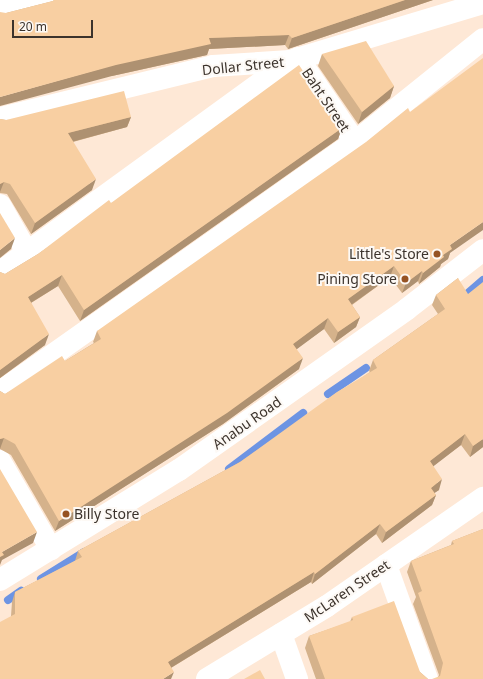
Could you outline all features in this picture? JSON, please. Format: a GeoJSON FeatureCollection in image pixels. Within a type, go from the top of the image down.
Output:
{"type":"FeatureCollection","features":[{"type":"Feature","properties":{"kind":"street"},"geometry":{"type":"LineString","coordinates":[[0,11],[46,0]]}},
{"type":"Feature","properties":{"kind":"street","name":"Dollar Street"},"geometry":{"type":"LineString","coordinates":[[0,118],[213,66],[294,59],[483,3]]}},
{"type":"Feature","properties":{"kind":"street"},"geometry":{"type":"LineString","coordinates":[[0,392],[355,142],[483,39]]}},
{"type":"Feature","properties":{"kind":"street"},"geometry":{"type":"LineString","coordinates":[[0,272],[28,254],[294,59]]}},
{"type":"Feature","properties":{"kind":"street","name":"Baht Street"},"geometry":{"type":"LineString","coordinates":[[294,59],[355,142]]}},
{"type":"Feature","properties":{"kind":"street"},"geometry":{"type":"LineString","coordinates":[[0,205],[28,254]]}},
{"type":"Feature","properties":{"kind":"street","name":"Anabu Road"},"geometry":{"type":"LineString","coordinates":[[0,580],[179,470],[245,425],[419,301],[483,250]]}},
{"type":"Feature","properties":{"kind":"street"},"geometry":{"type":"LineString","coordinates":[[0,462],[51,549]]}},
{"type":"Feature","properties":{"kind":"street","name":"McLaren Street"},"geometry":{"type":"LineString","coordinates":[[207,679],[281,634],[386,565],[483,498]]}},
{"type":"Feature","properties":{"kind":"street"},"geometry":{"type":"LineString","coordinates":[[386,565],[427,679]]}},
{"type":"Feature","properties":{"kind":"street"},"geometry":{"type":"LineString","coordinates":[[281,634],[297,679]]}},
{"type":"Feature","properties":{"kind":"building"},"geometry":{"type":"Polygon","coordinates":[[[54,0],[405,0],[292,38],[289,35],[209,38],[211,44],[116,65],[0,97],[0,12],[6,13],[54,0]]]}},
{"type":"Feature","properties":{"kind":"building"},"geometry":{"type":"Polygon","coordinates":[[[366,41],[394,86],[362,112],[322,54],[366,41]]]}},
{"type":"Feature","properties":{"kind":"building"},"geometry":{"type":"Polygon","coordinates":[[[483,58],[483,222],[450,245],[452,249],[443,255],[444,257],[423,273],[422,271],[406,283],[394,266],[348,299],[360,317],[338,332],[328,318],[293,344],[303,358],[227,413],[59,521],[15,444],[4,438],[0,439],[0,391],[5,394],[62,356],[65,361],[101,339],[97,331],[366,142],[408,108],[410,112],[483,58]]]}},
{"type":"Feature","properties":{"kind":"building"},"geometry":{"type":"Polygon","coordinates":[[[299,65],[342,128],[84,310],[62,275],[28,297],[49,334],[0,370],[0,272],[5,274],[38,254],[109,200],[111,203],[299,65]]]}},
{"type":"Feature","properties":{"kind":"building"},"geometry":{"type":"Polygon","coordinates":[[[124,91],[131,117],[68,133],[96,179],[35,223],[10,184],[4,182],[0,184],[0,119],[6,120],[124,91]]]}},
{"type":"Feature","properties":{"kind":"building"},"geometry":{"type":"Polygon","coordinates":[[[0,213],[15,238],[0,250],[0,213]]]}},
{"type":"Feature","properties":{"kind":"building"},"geometry":{"type":"Polygon","coordinates":[[[458,278],[468,294],[483,282],[483,439],[473,446],[465,434],[430,461],[442,479],[431,488],[436,495],[386,532],[380,524],[315,574],[314,572],[168,662],[174,672],[163,679],[0,679],[0,622],[15,614],[15,592],[82,557],[78,551],[240,462],[337,392],[377,368],[373,360],[445,309],[436,295],[458,278]]]}},
{"type":"Feature","properties":{"kind":"building"},"geometry":{"type":"Polygon","coordinates":[[[0,469],[37,532],[2,552],[4,555],[0,557],[0,469]]]}},
{"type":"Feature","properties":{"kind":"building"},"geometry":{"type":"Polygon","coordinates":[[[483,529],[483,679],[432,679],[440,676],[443,663],[418,593],[422,591],[411,561],[454,544],[452,541],[483,529]]]}},
{"type":"Feature","properties":{"kind":"building"},"geometry":{"type":"Polygon","coordinates":[[[394,601],[420,672],[428,679],[325,679],[309,636],[353,620],[352,617],[394,601]]]}},
{"type":"Feature","properties":{"kind":"building"},"geometry":{"type":"Polygon","coordinates":[[[260,670],[265,679],[244,679],[260,670]]]}},
{"type":"Feature","properties":{"kind":"waterway"},"geometry":{"type":"LineString","coordinates":[[461,299],[483,280]]}},
{"type":"Feature","properties":{"kind":"waterway"},"geometry":{"type":"LineString","coordinates":[[328,394],[366,368]]}},
{"type":"Feature","properties":{"kind":"waterway"},"geometry":{"type":"LineString","coordinates":[[229,469],[303,413]]}},
{"type":"Feature","properties":{"kind":"waterway"},"geometry":{"type":"LineString","coordinates":[[41,579],[84,552]]}},
{"type":"Feature","properties":{"kind":"waterway"},"geometry":{"type":"LineString","coordinates":[[8,600],[21,591]]}},
{"type":"Feature","properties":{"kind":"place","name":"Little's Store"},"geometry":{"type":"Point","coordinates":[437,254]}},
{"type":"Feature","properties":{"kind":"place","name":"Pining Store"},"geometry":{"type":"Point","coordinates":[405,279]}},
{"type":"Feature","properties":{"kind":"place","name":"Billy Store"},"geometry":{"type":"Point","coordinates":[66,514]}}]}
